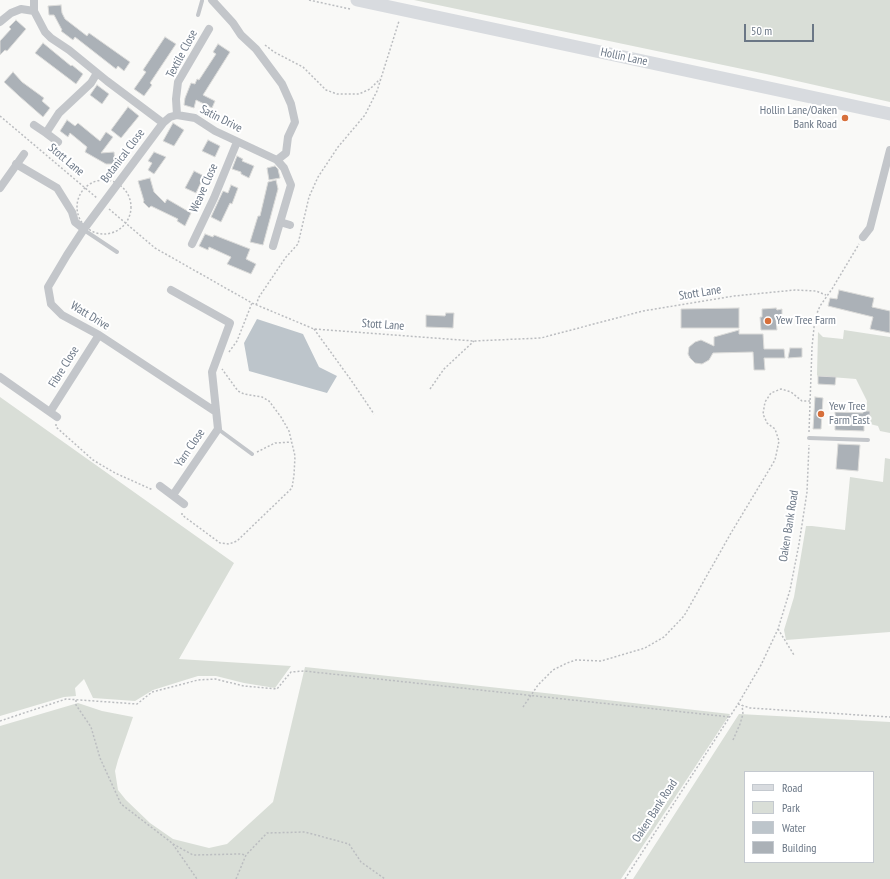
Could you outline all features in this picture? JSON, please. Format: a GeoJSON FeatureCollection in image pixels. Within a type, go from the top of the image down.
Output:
{"type":"FeatureCollection","features":[{"type":"Feature","properties":{"kind":"main road","name":"Hollin Lane"},"geometry":{"type":"LineString","coordinates":[[357,0],[890,114]]}},
{"type":"Feature","properties":{"kind":"street"},"geometry":{"type":"LineString","coordinates":[[34,0],[34,11],[42,26],[51,38],[163,122],[177,114]]}},
{"type":"Feature","properties":{"kind":"street"},"geometry":{"type":"LineString","coordinates":[[212,0],[233,23],[241,35],[259,46],[282,84],[291,104],[295,122],[288,137],[286,153],[277,160],[284,168],[291,185],[273,246]]}},
{"type":"Feature","properties":{"kind":"street"},"geometry":{"type":"LineString","coordinates":[[0,22],[21,9],[34,11]]}},
{"type":"Feature","properties":{"kind":"street","name":"Textile Close"},"geometry":{"type":"LineString","coordinates":[[177,114],[176,99],[178,82],[209,29]]}},
{"type":"Feature","properties":{"kind":"street"},"geometry":{"type":"LineString","coordinates":[[46,133],[59,113],[91,83],[97,72]]}},
{"type":"Feature","properties":{"kind":"street","name":"Satin Drive"},"geometry":{"type":"LineString","coordinates":[[177,114],[195,118],[215,131],[277,160]]}},
{"type":"Feature","properties":{"kind":"street","name":"Botanical Close"},"geometry":{"type":"LineString","coordinates":[[103,203],[163,122]]}},
{"type":"Feature","properties":{"kind":"street"},"geometry":{"type":"LineString","coordinates":[[34,125],[58,142]]}},
{"type":"Feature","properties":{"kind":"street","name":"Weave Close"},"geometry":{"type":"LineString","coordinates":[[192,244],[214,198],[237,142]]}},
{"type":"Feature","properties":{"kind":"street"},"geometry":{"type":"LineString","coordinates":[[863,237],[870,228],[890,150]]}},
{"type":"Feature","properties":{"kind":"street"},"geometry":{"type":"LineString","coordinates":[[0,188],[24,154]]}},
{"type":"Feature","properties":{"kind":"street"},"geometry":{"type":"LineString","coordinates":[[16,164],[57,188],[72,212],[75,222],[84,229]]}},
{"type":"Feature","properties":{"kind":"street","name":"Watt Drive"},"geometry":{"type":"LineString","coordinates":[[103,203],[84,229],[48,287],[51,304],[62,315],[99,335],[216,412]]}},
{"type":"Feature","properties":{"kind":"street"},"geometry":{"type":"LineString","coordinates":[[280,222],[290,225]]}},
{"type":"Feature","properties":{"kind":"street","name":"Yarn Close"},"geometry":{"type":"LineString","coordinates":[[171,290],[230,323],[212,372],[218,429],[173,495]]}},
{"type":"Feature","properties":{"kind":"street","name":"Fibre Close"},"geometry":{"type":"LineString","coordinates":[[54,414],[99,335]]}},
{"type":"Feature","properties":{"kind":"street"},"geometry":{"type":"LineString","coordinates":[[0,377],[54,414]]}},
{"type":"Feature","properties":{"kind":"street"},"geometry":{"type":"LineString","coordinates":[[160,486],[184,504]]}},
{"type":"Feature","properties":{"kind":"lane"},"geometry":{"type":"LineString","coordinates":[[198,15],[202,1]]}},
{"type":"Feature","properties":{"kind":"lane"},"geometry":{"type":"LineString","coordinates":[[84,229],[117,252]]}},
{"type":"Feature","properties":{"kind":"lane"},"geometry":{"type":"LineString","coordinates":[[218,429],[252,454]]}},
{"type":"Feature","properties":{"kind":"lane"},"geometry":{"type":"LineString","coordinates":[[809,438],[868,440]]}},
{"type":"Feature","properties":{"kind":"path"},"geometry":{"type":"LineString","coordinates":[[256,305],[259,297],[286,257],[298,244],[310,197],[318,177],[338,147],[365,115],[377,91],[399,19]]}},
{"type":"Feature","properties":{"kind":"path"},"geometry":{"type":"LineString","coordinates":[[259,46],[303,67],[326,90],[336,94],[359,94],[370,89],[382,78]]}},
{"type":"Feature","properties":{"kind":"path","name":"Stott Lane"},"geometry":{"type":"LineString","coordinates":[[0,116],[155,248],[256,305],[314,329],[474,341],[541,338],[643,311],[734,296],[795,290],[816,291],[826,295]]}},
{"type":"Feature","properties":{"kind":"path","name":"Oaken Bank Road"},"geometry":{"type":"LineString","coordinates":[[625,879],[738,704],[761,664],[778,629],[790,590],[807,492],[813,332],[815,318],[826,295],[832,289],[863,237]]}},
{"type":"Feature","properties":{"kind":"path"},"geometry":{"type":"LineString","coordinates":[[314,329],[374,414]]}},
{"type":"Feature","properties":{"kind":"path"},"geometry":{"type":"LineString","coordinates":[[430,389],[444,369],[474,341]]}},
{"type":"Feature","properties":{"kind":"path"},"geometry":{"type":"LineString","coordinates":[[523,707],[538,685],[553,670],[576,660],[601,661],[645,648],[664,636],[684,616],[731,533],[775,460],[779,441],[775,429],[767,423],[763,414],[765,402],[770,393],[781,389],[791,392],[802,401],[810,401]]}},
{"type":"Feature","properties":{"kind":"path"},"geometry":{"type":"LineString","coordinates":[[54,414],[56,427],[93,460],[115,473],[152,490],[160,486]]}},
{"type":"Feature","properties":{"kind":"path"},"geometry":{"type":"LineString","coordinates":[[252,454],[275,443],[291,442]]}},
{"type":"Feature","properties":{"kind":"path"},"geometry":{"type":"LineString","coordinates":[[778,629],[794,655]]}},
{"type":"Feature","properties":{"kind":"path"},"geometry":{"type":"LineString","coordinates":[[0,721],[66,699],[137,704],[152,692],[198,680],[215,679],[244,686],[277,689],[291,672],[304,671],[730,717]]}},
{"type":"Feature","properties":{"kind":"path"},"geometry":{"type":"LineString","coordinates":[[76,700],[76,705],[91,727],[100,758],[121,804],[172,843],[193,855],[246,855]]}},
{"type":"Feature","properties":{"kind":"path"},"geometry":{"type":"LineString","coordinates":[[738,704],[750,708],[890,717]]}},
{"type":"Feature","properties":{"kind":"path"},"geometry":{"type":"LineString","coordinates":[[733,740],[743,714],[742,705]]}},
{"type":"Feature","properties":{"kind":"path"},"geometry":{"type":"LineString","coordinates":[[236,879],[246,855],[267,833],[305,832],[349,844],[361,862],[385,879]]}},
{"type":"Feature","properties":{"kind":"path"},"geometry":{"type":"LineString","coordinates":[[172,843],[197,879]]}},
{"type":"Feature","properties":{"kind":"green space"},"geometry":{"type":"Polygon","coordinates":[[[414,0],[890,0],[890,102],[766,74],[414,0]]]}},
{"type":"Feature","properties":{"kind":"green space"},"geometry":{"type":"Polygon","coordinates":[[[844,330],[890,337],[890,433],[880,431],[878,426],[870,424],[870,411],[866,411],[867,401],[856,379],[817,375],[818,332],[823,337],[843,339],[844,330]]]}},
{"type":"Feature","properties":{"kind":"green space"},"geometry":{"type":"Polygon","coordinates":[[[0,397],[234,563],[179,659],[291,666],[275,688],[244,683],[216,676],[198,676],[153,690],[135,701],[93,698],[84,679],[75,688],[76,696],[64,697],[0,716],[0,397]]]}},
{"type":"Feature","properties":{"kind":"green space"},"geometry":{"type":"Polygon","coordinates":[[[885,458],[890,459],[890,632],[786,640],[784,630],[794,597],[806,526],[845,530],[850,477],[883,482],[885,458]]]}},
{"type":"Feature","properties":{"kind":"green space"},"geometry":{"type":"Polygon","coordinates":[[[305,667],[730,714],[621,879],[0,879],[0,726],[78,703],[102,711],[133,717],[115,771],[118,790],[126,800],[150,823],[173,839],[209,848],[227,844],[273,802],[305,667]]]}},
{"type":"Feature","properties":{"kind":"green space"},"geometry":{"type":"Polygon","coordinates":[[[739,714],[890,722],[890,879],[633,879],[739,714]]]}},
{"type":"Feature","properties":{"kind":"water"},"geometry":{"type":"Polygon","coordinates":[[[257,319],[303,334],[319,367],[337,376],[327,393],[249,371],[244,343],[257,319]]]}},
{"type":"Feature","properties":{"kind":"building"},"geometry":{"type":"Polygon","coordinates":[[[61,5],[62,13],[65,19],[87,36],[89,33],[130,62],[124,71],[118,66],[116,69],[75,37],[73,40],[61,31],[62,30],[54,15],[49,15],[48,6],[61,5]]]}},
{"type":"Feature","properties":{"kind":"building"},"geometry":{"type":"Polygon","coordinates":[[[16,20],[26,29],[7,51],[5,50],[0,55],[0,41],[11,29],[9,27],[16,20]]]}},
{"type":"Feature","properties":{"kind":"building"},"geometry":{"type":"Polygon","coordinates":[[[165,37],[176,44],[150,83],[152,85],[144,96],[134,89],[146,72],[143,70],[165,37]]]}},
{"type":"Feature","properties":{"kind":"building"},"geometry":{"type":"Polygon","coordinates":[[[43,43],[83,74],[76,84],[35,53],[43,43]]]}},
{"type":"Feature","properties":{"kind":"building"},"geometry":{"type":"Polygon","coordinates":[[[218,44],[230,52],[203,95],[215,101],[212,108],[196,100],[194,108],[184,105],[191,83],[195,84],[197,79],[199,80],[216,54],[213,52],[218,44]]]}},
{"type":"Feature","properties":{"kind":"building"},"geometry":{"type":"Polygon","coordinates":[[[13,72],[22,82],[44,98],[42,101],[50,108],[43,117],[4,82],[13,72]]]}},
{"type":"Feature","properties":{"kind":"building"},"geometry":{"type":"Polygon","coordinates":[[[97,85],[109,94],[102,104],[90,95],[97,85]]]}},
{"type":"Feature","properties":{"kind":"building"},"geometry":{"type":"Polygon","coordinates":[[[128,107],[139,116],[121,138],[111,130],[128,107]]]}},
{"type":"Feature","properties":{"kind":"building"},"geometry":{"type":"Polygon","coordinates":[[[67,120],[75,126],[78,123],[100,141],[106,132],[113,137],[101,153],[114,152],[115,164],[106,164],[85,152],[87,147],[70,133],[68,137],[60,131],[67,120]]]}},
{"type":"Feature","properties":{"kind":"building"},"geometry":{"type":"Polygon","coordinates":[[[173,123],[184,130],[174,146],[163,141],[173,123]]]}},
{"type":"Feature","properties":{"kind":"building"},"geometry":{"type":"Polygon","coordinates":[[[208,140],[220,146],[215,157],[202,151],[208,140]]]}},
{"type":"Feature","properties":{"kind":"building"},"geometry":{"type":"Polygon","coordinates":[[[154,152],[166,157],[154,174],[148,170],[152,163],[148,161],[154,152]]]}},
{"type":"Feature","properties":{"kind":"building"},"geometry":{"type":"Polygon","coordinates":[[[237,156],[243,159],[242,161],[254,166],[249,178],[241,174],[241,172],[232,169],[237,156]]]}},
{"type":"Feature","properties":{"kind":"building"},"geometry":{"type":"Polygon","coordinates":[[[275,166],[278,169],[280,178],[269,180],[267,168],[275,166]]]}},
{"type":"Feature","properties":{"kind":"building"},"geometry":{"type":"Polygon","coordinates":[[[194,171],[204,176],[196,193],[185,188],[194,171]]]}},
{"type":"Feature","properties":{"kind":"building"},"geometry":{"type":"Polygon","coordinates":[[[150,178],[154,192],[165,203],[167,199],[191,213],[185,226],[177,221],[178,219],[151,206],[149,208],[143,202],[144,201],[138,181],[150,178]]]}},
{"type":"Feature","properties":{"kind":"building"},"geometry":{"type":"Polygon","coordinates":[[[276,180],[278,189],[263,245],[250,242],[258,216],[260,216],[268,182],[276,180]]]}},
{"type":"Feature","properties":{"kind":"building"},"geometry":{"type":"Polygon","coordinates":[[[231,185],[238,188],[232,204],[230,203],[221,222],[211,217],[223,191],[228,193],[231,185]]]}},
{"type":"Feature","properties":{"kind":"building"},"geometry":{"type":"Polygon","coordinates":[[[205,234],[213,237],[214,235],[250,249],[246,259],[256,264],[251,274],[227,264],[231,257],[209,247],[208,250],[199,246],[205,234]]]}},
{"type":"Feature","properties":{"kind":"building"},"geometry":{"type":"Polygon","coordinates":[[[839,290],[874,298],[872,307],[890,311],[890,333],[870,329],[873,317],[828,306],[830,298],[837,299],[839,290]]]}},
{"type":"Feature","properties":{"kind":"building"},"geometry":{"type":"Polygon","coordinates":[[[739,308],[739,328],[681,328],[681,309],[739,308]]]}},
{"type":"Feature","properties":{"kind":"building","name":"Yew Tree Farm"},"geometry":{"type":"Polygon","coordinates":[[[776,308],[777,310],[782,309],[782,319],[776,319],[777,330],[761,330],[760,317],[762,317],[762,309],[776,308]]]}},
{"type":"Feature","properties":{"kind":"building"},"geometry":{"type":"Polygon","coordinates":[[[446,313],[454,313],[453,328],[426,327],[426,315],[445,316],[446,313]]]}},
{"type":"Feature","properties":{"kind":"building"},"geometry":{"type":"Polygon","coordinates":[[[739,330],[739,334],[763,334],[764,349],[784,349],[785,358],[764,358],[765,370],[754,370],[753,352],[713,353],[709,360],[702,364],[695,363],[690,358],[688,354],[689,347],[695,342],[701,340],[714,346],[714,337],[739,330]]]}},
{"type":"Feature","properties":{"kind":"building"},"geometry":{"type":"Polygon","coordinates":[[[790,348],[802,348],[802,357],[788,358],[790,348]]]}},
{"type":"Feature","properties":{"kind":"building"},"geometry":{"type":"Polygon","coordinates":[[[818,376],[836,377],[835,385],[818,384],[818,376]]]}},
{"type":"Feature","properties":{"kind":"building","name":"Yew Tree Farm East"},"geometry":{"type":"Polygon","coordinates":[[[815,397],[823,398],[821,429],[813,429],[815,397]]]}},
{"type":"Feature","properties":{"kind":"building"},"geometry":{"type":"Polygon","coordinates":[[[863,411],[870,411],[870,424],[864,424],[864,431],[835,430],[835,412],[863,413],[863,411]]]}},
{"type":"Feature","properties":{"kind":"building"},"geometry":{"type":"Polygon","coordinates":[[[838,444],[860,445],[858,471],[836,469],[838,444]]]}},
{"type":"Feature","properties":{"kind":"place","name":"Hollin Lane/Oaken Bank Road"},"geometry":{"type":"Point","coordinates":[845,118]}},
{"type":"Feature","properties":{"kind":"place","name":"Yew Tree Farm"},"geometry":{"type":"Point","coordinates":[768,321]}},
{"type":"Feature","properties":{"kind":"place","name":"Yew Tree Farm East"},"geometry":{"type":"Point","coordinates":[821,414]}}]}
